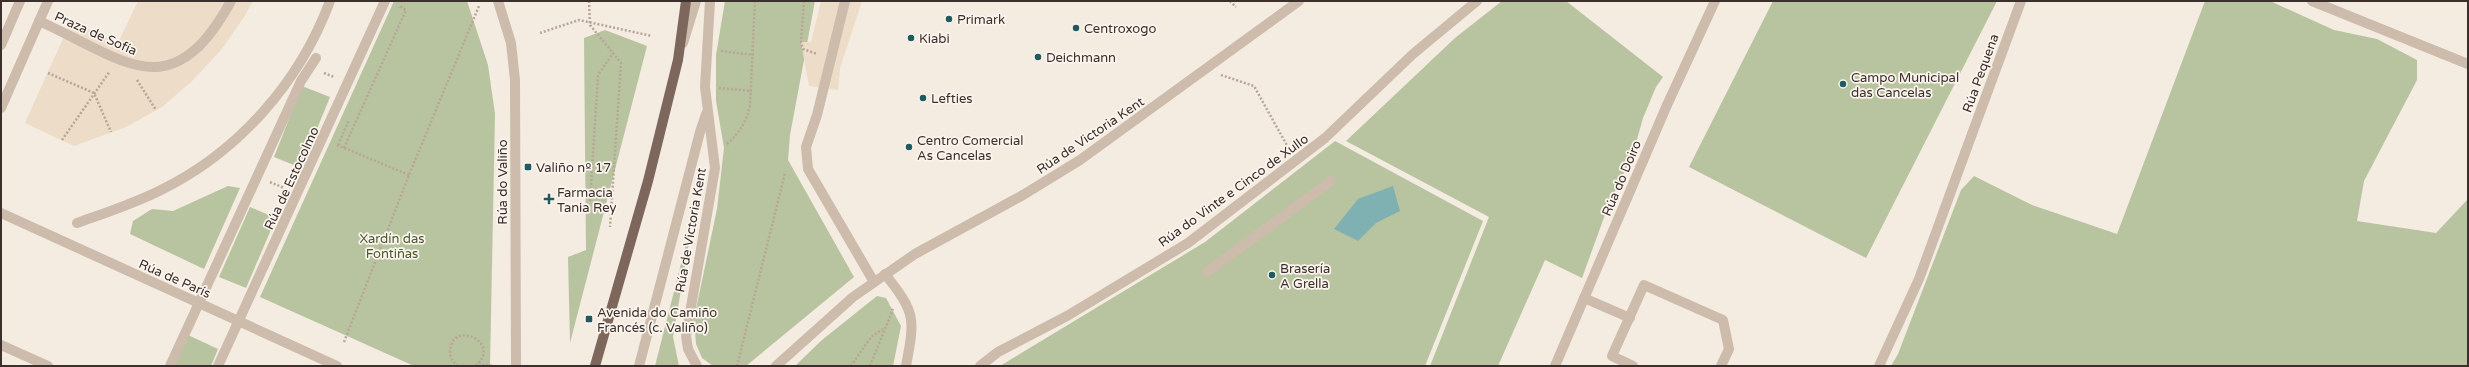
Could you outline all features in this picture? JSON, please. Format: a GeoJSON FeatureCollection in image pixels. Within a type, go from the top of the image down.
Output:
{"type":"FeatureCollection","features":[{"type":"Feature","properties":{"kind":"main road"},"geometry":{"type":"LineString","coordinates":[[594,366],[648,181],[678,60],[686,1]]}},
{"type":"Feature","properties":{"kind":"street"},"geometry":{"type":"LineString","coordinates":[[1,45],[20,1]]}},
{"type":"Feature","properties":{"kind":"street"},"geometry":{"type":"LineString","coordinates":[[1,108],[48,1]]}},
{"type":"Feature","properties":{"kind":"street","name":"Praza de Sofía"},"geometry":{"type":"LineString","coordinates":[[39,21],[122,61],[155,69],[170,67],[182,61],[199,45],[231,1]]}},
{"type":"Feature","properties":{"kind":"street"},"geometry":{"type":"LineString","coordinates":[[77,223],[160,191],[211,160],[237,138],[272,102],[302,61],[330,1]]}},
{"type":"Feature","properties":{"kind":"street","name":"Rúa de Estocolmo"},"geometry":{"type":"LineString","coordinates":[[218,366],[324,140],[386,1]]}},
{"type":"Feature","properties":{"kind":"street","name":"Rúa do Valiño"},"geometry":{"type":"LineString","coordinates":[[498,1],[511,43],[515,80],[516,366]]}},
{"type":"Feature","properties":{"kind":"street"},"geometry":{"type":"LineString","coordinates":[[680,1],[683,24]]}},
{"type":"Feature","properties":{"kind":"street"},"geometry":{"type":"LineString","coordinates":[[678,60],[696,1]]}},
{"type":"Feature","properties":{"kind":"street","name":"Rúa de Victoria Kent"},"geometry":{"type":"LineString","coordinates":[[697,366],[688,349],[686,336],[715,168],[714,148],[706,114],[705,54],[710,1]]}},
{"type":"Feature","properties":{"kind":"street"},"geometry":{"type":"LineString","coordinates":[[845,1],[818,115],[806,146],[808,169],[874,282]]}},
{"type":"Feature","properties":{"kind":"street","name":"Rúa de Victoria Kent"},"geometry":{"type":"LineString","coordinates":[[776,366],[853,297],[885,274],[915,254],[1023,195],[1080,160],[1299,1]]}},
{"type":"Feature","properties":{"kind":"street","name":"Rúa do Vinte e Cinco de Xullo"},"geometry":{"type":"LineString","coordinates":[[980,366],[998,352],[1067,316],[1188,242],[1325,138],[1413,54],[1477,1]]}},
{"type":"Feature","properties":{"kind":"street","name":"Rúa do Doiro"},"geometry":{"type":"LineString","coordinates":[[1554,366],[1667,105],[1715,1]]}},
{"type":"Feature","properties":{"kind":"street","name":"Rúa Pequena"},"geometry":{"type":"LineString","coordinates":[[1879,366],[1919,279],[2021,1]]}},
{"type":"Feature","properties":{"kind":"street"},"geometry":{"type":"LineString","coordinates":[[2312,1],[2468,64]]}},
{"type":"Feature","properties":{"kind":"street"},"geometry":{"type":"LineString","coordinates":[[170,366],[301,81],[313,62]]}},
{"type":"Feature","properties":{"kind":"street"},"geometry":{"type":"LineString","coordinates":[[639,366],[706,114]]}},
{"type":"Feature","properties":{"kind":"street"},"geometry":{"type":"LineString","coordinates":[[1207,272],[1331,180]]}},
{"type":"Feature","properties":{"kind":"street","name":"Rúa de París"},"geometry":{"type":"LineString","coordinates":[[1,213],[337,366]]}},
{"type":"Feature","properties":{"kind":"street"},"geometry":{"type":"LineString","coordinates":[[885,274],[900,293],[912,315],[912,333],[906,366]]}},
{"type":"Feature","properties":{"kind":"street"},"geometry":{"type":"LineString","coordinates":[[1633,366],[1612,356],[1644,285],[1723,320],[1729,349],[1721,366]]}},
{"type":"Feature","properties":{"kind":"street"},"geometry":{"type":"LineString","coordinates":[[1584,298],[1630,318]]}},
{"type":"Feature","properties":{"kind":"street"},"geometry":{"type":"LineString","coordinates":[[1,345],[48,366]]}},
{"type":"Feature","properties":{"kind":"path"},"geometry":{"type":"LineString","coordinates":[[589,1],[590,25],[621,62],[610,227]]}},
{"type":"Feature","properties":{"kind":"path"},"geometry":{"type":"LineString","coordinates":[[722,149],[740,132],[746,121],[752,91],[755,1]]}},
{"type":"Feature","properties":{"kind":"path"},"geometry":{"type":"LineString","coordinates":[[804,1],[801,42],[803,48],[831,60]]}},
{"type":"Feature","properties":{"kind":"path"},"geometry":{"type":"LineString","coordinates":[[1230,1],[1236,7]]}},
{"type":"Feature","properties":{"kind":"path"},"geometry":{"type":"LineString","coordinates":[[344,148],[406,10],[400,6],[397,12]]}},
{"type":"Feature","properties":{"kind":"path"},"geometry":{"type":"LineString","coordinates":[[344,342],[409,175],[479,6]]}},
{"type":"Feature","properties":{"kind":"path"},"geometry":{"type":"LineString","coordinates":[[540,33],[579,20],[590,25],[652,36]]}},
{"type":"Feature","properties":{"kind":"path"},"geometry":{"type":"LineString","coordinates":[[715,50],[754,55]]}},
{"type":"Feature","properties":{"kind":"path"},"geometry":{"type":"LineString","coordinates":[[590,201],[598,75],[613,53]]}},
{"type":"Feature","properties":{"kind":"path"},"geometry":{"type":"LineString","coordinates":[[62,140],[94,94],[122,61],[156,110]]}},
{"type":"Feature","properties":{"kind":"path"},"geometry":{"type":"LineString","coordinates":[[313,62],[348,84]]}},
{"type":"Feature","properties":{"kind":"path"},"geometry":{"type":"LineString","coordinates":[[1205,70],[1254,86],[1286,144]]}},
{"type":"Feature","properties":{"kind":"path"},"geometry":{"type":"LineString","coordinates":[[48,73],[94,94],[111,132]]}},
{"type":"Feature","properties":{"kind":"path"},"geometry":{"type":"LineString","coordinates":[[714,88],[752,91]]}},
{"type":"Feature","properties":{"kind":"path"},"geometry":{"type":"LineString","coordinates":[[324,140],[409,175]]}},
{"type":"Feature","properties":{"kind":"path"},"geometry":{"type":"LineString","coordinates":[[737,366],[785,173]]}},
{"type":"Feature","properties":{"kind":"path"},"geometry":{"type":"LineString","coordinates":[[257,177],[298,194]]}},
{"type":"Feature","properties":{"kind":"path"},"geometry":{"type":"LineString","coordinates":[[870,366],[884,328],[896,302]]}},
{"type":"Feature","properties":{"kind":"path"},"geometry":{"type":"LineString","coordinates":[[852,366],[871,337],[884,328]]}},
{"type":"Feature","properties":{"kind":"path"},"geometry":{"type":"LineString","coordinates":[[458,366],[452,360],[450,349],[455,340],[465,335],[475,338],[482,346],[483,352],[480,362],[475,366]]}},
{"type":"Feature","properties":{"kind":"path"},"geometry":{"type":"LineString","coordinates":[[480,362],[483,365],[494,366]]}},
{"type":"Feature","properties":{"kind":"green space","name":"Xardín das Fontiñas"},"geometry":{"type":"Polygon","coordinates":[[[394,1],[467,1],[488,65],[495,114],[490,366],[414,366],[260,297],[394,1]]]}},
{"type":"Feature","properties":{"kind":"green space"},"geometry":{"type":"Polygon","coordinates":[[[725,1],[815,1],[790,135],[788,160],[854,277],[746,366],[713,366],[702,358],[696,344],[694,319],[717,209],[724,148],[716,101],[716,55],[725,1]]]}},
{"type":"Feature","properties":{"kind":"green space"},"geometry":{"type":"Polygon","coordinates":[[[1502,1],[1566,1],[1663,77],[1656,87],[1643,118],[1632,157],[1610,201],[1582,278],[1545,260],[1498,366],[1430,366],[1489,217],[1346,141],[1455,38],[1502,1]]]}},
{"type":"Feature","properties":{"kind":"green space","name":"Campo Municipal das Cancelas"},"geometry":{"type":"Polygon","coordinates":[[[1773,1],[1997,1],[1866,258],[1689,167],[1773,1]]]}},
{"type":"Feature","properties":{"kind":"green space"},"geometry":{"type":"Polygon","coordinates":[[[2205,1],[2270,1],[2334,30],[2377,39],[2417,60],[2417,80],[2364,181],[2357,221],[2436,233],[2468,199],[2468,366],[1891,366],[1898,354],[1961,190],[1974,176],[2032,205],[2117,234],[2205,1]]]}},
{"type":"Feature","properties":{"kind":"green space"},"geometry":{"type":"Polygon","coordinates":[[[605,30],[647,46],[570,343],[568,257],[586,250],[584,38],[605,30]]]}},
{"type":"Feature","properties":{"kind":"green space"},"geometry":{"type":"Polygon","coordinates":[[[302,86],[330,97],[301,168],[274,157],[302,86]]]}},
{"type":"Feature","properties":{"kind":"green space"},"geometry":{"type":"Polygon","coordinates":[[[1335,141],[1483,221],[1425,366],[1000,366],[1205,242],[1335,141]]]}},
{"type":"Feature","properties":{"kind":"green space"},"geometry":{"type":"Polygon","coordinates":[[[228,186],[240,188],[204,269],[130,234],[133,221],[152,209],[173,211],[228,186]]]}},
{"type":"Feature","properties":{"kind":"green space"},"geometry":{"type":"Polygon","coordinates":[[[250,207],[276,218],[246,288],[219,277],[250,207]]]}},
{"type":"Feature","properties":{"kind":"green space"},"geometry":{"type":"Polygon","coordinates":[[[694,213],[673,337],[679,366],[655,366],[694,213]]]}},
{"type":"Feature","properties":{"kind":"green space"},"geometry":{"type":"Polygon","coordinates":[[[877,296],[886,298],[901,326],[893,366],[795,366],[822,340],[877,296]]]}},
{"type":"Feature","properties":{"kind":"green space"},"geometry":{"type":"Polygon","coordinates":[[[188,335],[218,349],[211,366],[175,366],[188,335]]]}},
{"type":"Feature","properties":{"kind":"shaded area"},"geometry":{"type":"Polygon","coordinates":[[[138,1],[253,1],[244,17],[221,50],[191,82],[162,107],[126,127],[74,146],[25,123],[71,21],[118,43],[138,1]]]}},
{"type":"Feature","properties":{"kind":"shaded area"},"geometry":{"type":"Polygon","coordinates":[[[821,1],[862,1],[840,68],[838,90],[809,86],[801,42],[811,42],[821,1]]]}},
{"type":"Feature","properties":{"kind":"water"},"geometry":{"type":"Polygon","coordinates":[[[1393,186],[1400,211],[1376,223],[1358,241],[1334,229],[1358,199],[1393,186]]]}},
{"type":"Feature","properties":{"kind":"place","name":"Primark"},"geometry":{"type":"Point","coordinates":[949,19]}},
{"type":"Feature","properties":{"kind":"place","name":"Centroxogo"},"geometry":{"type":"Point","coordinates":[1076,28]}},
{"type":"Feature","properties":{"kind":"place","name":"Kiabi"},"geometry":{"type":"Point","coordinates":[911,38]}},
{"type":"Feature","properties":{"kind":"place","name":"Deichmann"},"geometry":{"type":"Point","coordinates":[1038,57]}},
{"type":"Feature","properties":{"kind":"place","name":"Campo Municipal das Cancelas"},"geometry":{"type":"Point","coordinates":[1843,84]}},
{"type":"Feature","properties":{"kind":"place","name":"Lefties"},"geometry":{"type":"Point","coordinates":[923,98]}},
{"type":"Feature","properties":{"kind":"place","name":"Centro Comercial As Cancelas"},"geometry":{"type":"Point","coordinates":[909,147]}},
{"type":"Feature","properties":{"kind":"place","name":"Valiño nº 17"},"geometry":{"type":"Point","coordinates":[528,167]}},
{"type":"Feature","properties":{"kind":"place","name":"Farmacia Tania Rey"},"geometry":{"type":"Point","coordinates":[549,199]}},
{"type":"Feature","properties":{"kind":"place","name":"Brasería A Grella"},"geometry":{"type":"Point","coordinates":[1272,275]}},
{"type":"Feature","properties":{"kind":"place","name":"Avenida do Camiño Francés (c. Valiño)"},"geometry":{"type":"Point","coordinates":[589,319]}}]}
